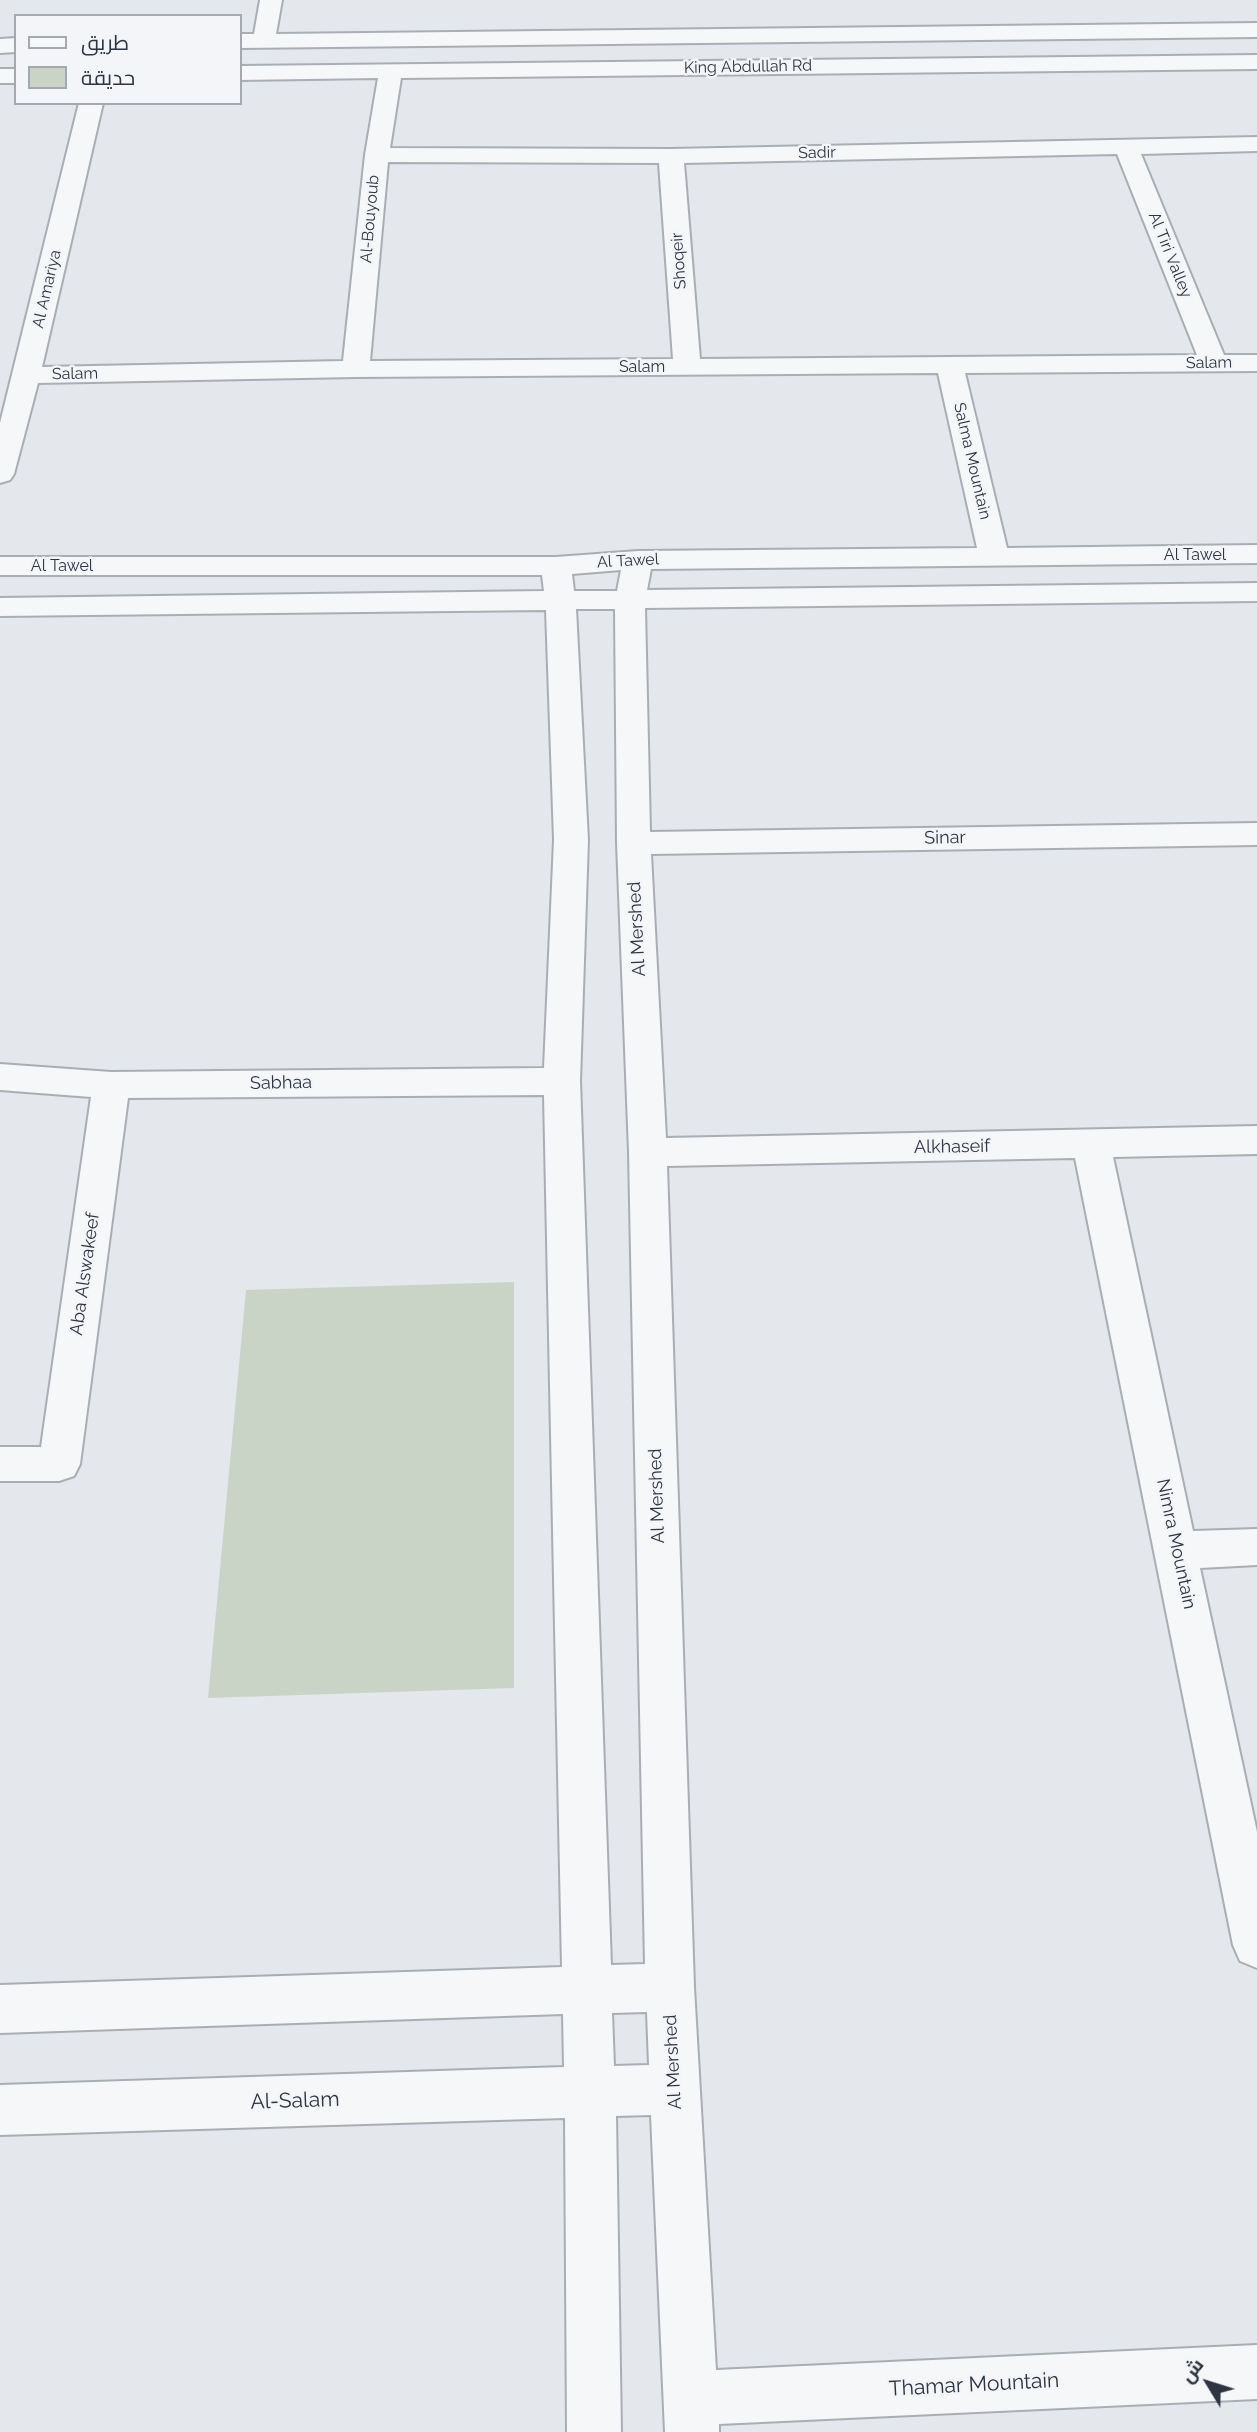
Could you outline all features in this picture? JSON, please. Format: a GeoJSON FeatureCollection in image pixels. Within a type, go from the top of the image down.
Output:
{"type":"FeatureCollection","features":[{"type":"Feature","properties":{"kind":"street"},"geometry":{"type":"LineString","coordinates":[[264,41],[271,0]]}},
{"type":"Feature","properties":{"kind":"street","name":"King Abdullah Rd"},"geometry":{"type":"LineString","coordinates":[[242,41],[1194,20],[1257,30]]}},
{"type":"Feature","properties":{"kind":"street","name":"King Abdullah Rd"},"geometry":{"type":"LineString","coordinates":[[242,73],[1257,62]]}},
{"type":"Feature","properties":{"kind":"street","name":"Al-Bouyoub"},"geometry":{"type":"LineString","coordinates":[[356,369],[377,155],[391,70]]}},
{"type":"Feature","properties":{"kind":"street","name":"Al Amariya"},"geometry":{"type":"LineString","coordinates":[[0,474],[27,375],[91,105]]}},
{"type":"Feature","properties":{"kind":"street","name":"Sadir"},"geometry":{"type":"LineString","coordinates":[[377,155],[671,156],[1257,144]]}},
{"type":"Feature","properties":{"kind":"street","name":"Al Tiri Valley"},"geometry":{"type":"LineString","coordinates":[[1126,147],[1214,363]]}},
{"type":"Feature","properties":{"kind":"street","name":"Shoqeir"},"geometry":{"type":"LineString","coordinates":[[671,156],[687,366]]}},
{"type":"Feature","properties":{"kind":"street","name":"Salam"},"geometry":{"type":"LineString","coordinates":[[27,375],[356,369],[1257,363]]}},
{"type":"Feature","properties":{"kind":"street","name":"Salma Mountain"},"geometry":{"type":"LineString","coordinates":[[950,365],[993,556]]}},
{"type":"Feature","properties":{"kind":"street","name":"Al Tawel"},"geometry":{"type":"LineString","coordinates":[[0,607],[559,584],[993,556],[1257,554]]}},
{"type":"Feature","properties":{"kind":"street","name":"Al Tawel"},"geometry":{"type":"LineString","coordinates":[[0,566],[559,584],[634,580],[1257,592]]}},
{"type":"Feature","properties":{"kind":"street","name":"Al Mershed"},"geometry":{"type":"LineString","coordinates":[[634,580],[634,843],[648,1153],[670,1987],[691,2415]]}},
{"type":"Feature","properties":{"kind":"street"},"geometry":{"type":"LineString","coordinates":[[559,584],[571,840],[562,1081],[590,2093],[594,2432]]}},
{"type":"Feature","properties":{"kind":"street","name":"Sinar"},"geometry":{"type":"LineString","coordinates":[[634,843],[1257,834]]}},
{"type":"Feature","properties":{"kind":"street","name":"Sabhaa"},"geometry":{"type":"LineString","coordinates":[[0,1077],[111,1085],[562,1081]]}},
{"type":"Feature","properties":{"kind":"street","name":"Aba Alswakeef"},"geometry":{"type":"LineString","coordinates":[[0,1464],[59,1464],[111,1085]]}},
{"type":"Feature","properties":{"kind":"street","name":"Alkhaseif"},"geometry":{"type":"LineString","coordinates":[[648,1153],[1257,1140]]}},
{"type":"Feature","properties":{"kind":"street","name":"Nimra Mountain"},"geometry":{"type":"LineString","coordinates":[[1091,1144],[1257,1945]]}},
{"type":"Feature","properties":{"kind":"street"},"geometry":{"type":"LineString","coordinates":[[1177,1550],[1257,1547]]}},
{"type":"Feature","properties":{"kind":"street"},"geometry":{"type":"LineString","coordinates":[[0,2009],[587,1992],[670,1987]]}},
{"type":"Feature","properties":{"kind":"street","name":"Al-Salam"},"geometry":{"type":"LineString","coordinates":[[0,2110],[674,2089]]}},
{"type":"Feature","properties":{"kind":"street","name":"Thamar Mountain"},"geometry":{"type":"LineString","coordinates":[[691,2415],[1257,2372]]}},
{"type":"Feature","properties":{"kind":"green space"},"geometry":{"type":"Polygon","coordinates":[[[514,1282],[514,1688],[208,1698],[246,1290],[514,1282]]]}}]}
